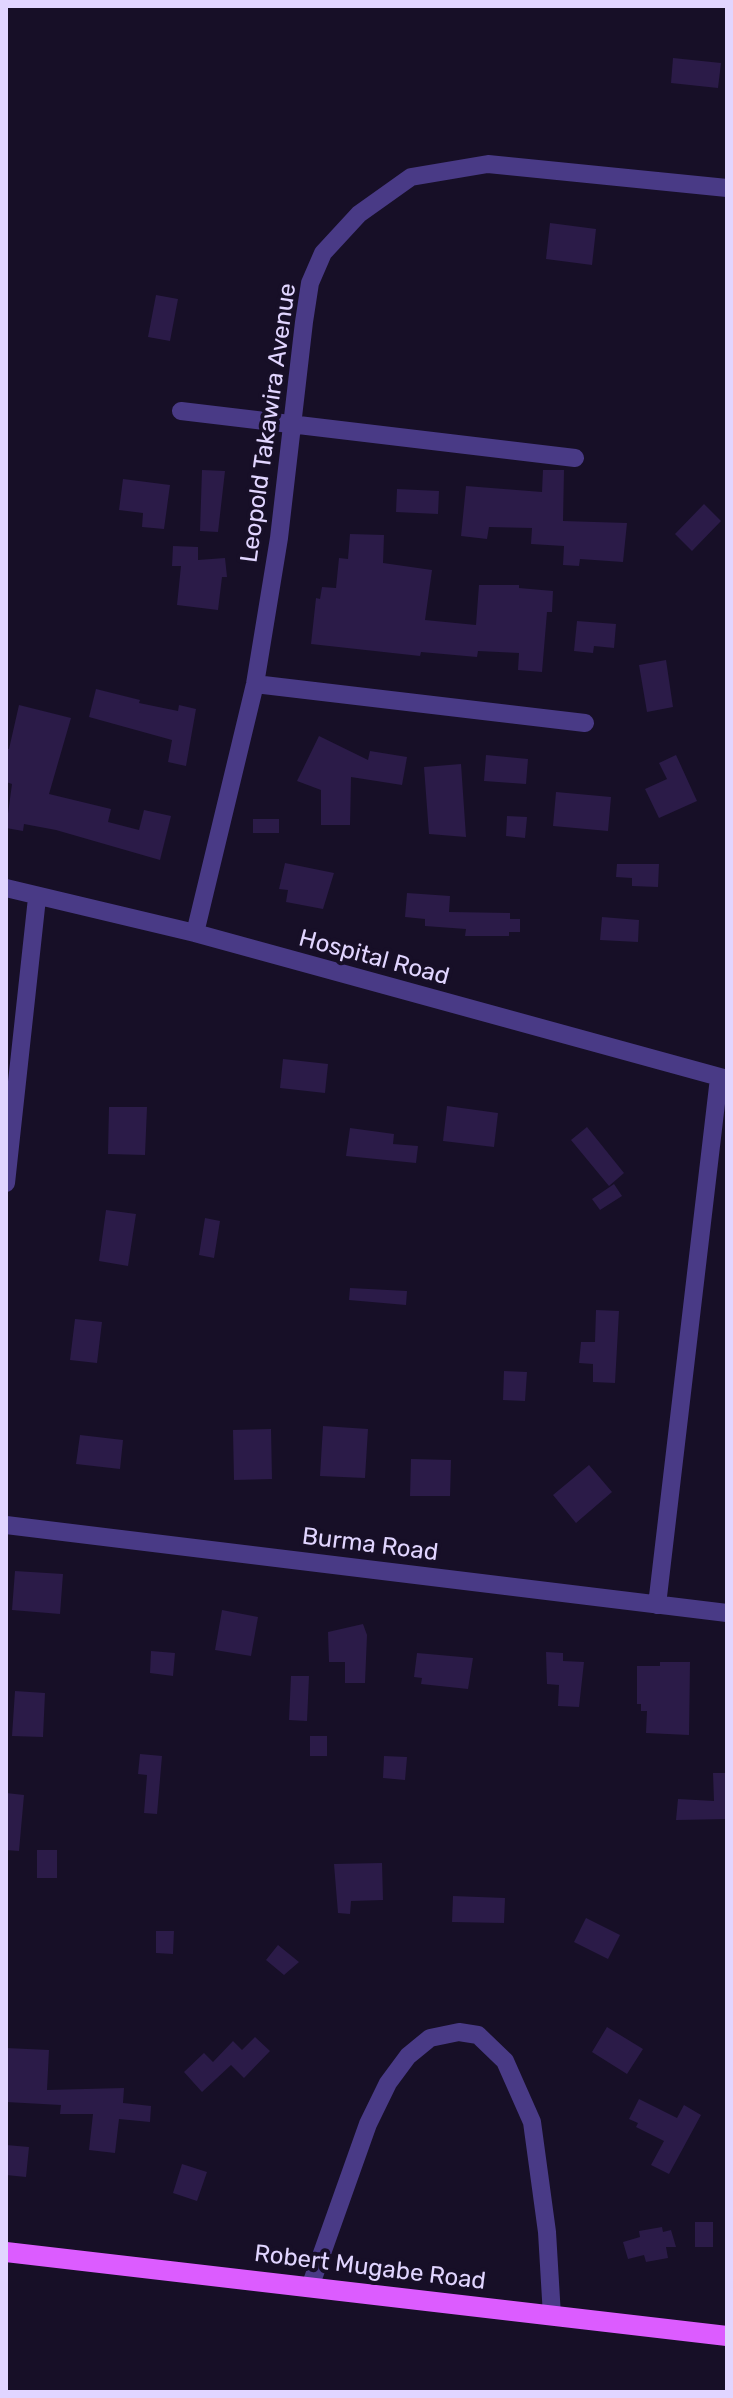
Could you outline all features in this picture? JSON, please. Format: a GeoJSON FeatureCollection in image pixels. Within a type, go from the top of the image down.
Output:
{"type":"FeatureCollection","features":[{"type":"Feature","properties":{"kind":"main road","name":"Robert Mugabe Road"},"geometry":{"type":"LineString","coordinates":[[6,2252],[727,2336]]}},
{"type":"Feature","properties":{"kind":"street","name":"Leopold Takawira Avenue"},"geometry":{"type":"LineString","coordinates":[[195,933],[255,684],[279,538],[310,283],[323,253],[359,214],[411,177],[488,164],[727,188]]}},
{"type":"Feature","properties":{"kind":"street"},"geometry":{"type":"LineString","coordinates":[[181,411],[291,427],[575,458]]}},
{"type":"Feature","properties":{"kind":"street"},"geometry":{"type":"LineString","coordinates":[[255,684],[585,723]]}},
{"type":"Feature","properties":{"kind":"street","name":"Hospital Road"},"geometry":{"type":"LineString","coordinates":[[6,888],[37,898],[195,933],[723,1078]]}},
{"type":"Feature","properties":{"kind":"street"},"geometry":{"type":"LineString","coordinates":[[6,1183],[37,898]]}},
{"type":"Feature","properties":{"kind":"street"},"geometry":{"type":"LineString","coordinates":[[657,1605],[723,1078]]}},
{"type":"Feature","properties":{"kind":"street","name":"Burma Road"},"geometry":{"type":"LineString","coordinates":[[6,1525],[727,1613]]}},
{"type":"Feature","properties":{"kind":"street"},"geometry":{"type":"LineString","coordinates":[[310,2287],[368,2124],[388,2083],[408,2056],[430,2038],[459,2032],[478,2035],[505,2061],[532,2122],[545,2218],[552,2316]]}},
{"type":"Feature","properties":{"kind":"building"},"geometry":{"type":"Polygon","coordinates":[[[673,58],[721,63],[718,88],[671,83],[673,58]]]}},
{"type":"Feature","properties":{"kind":"building"},"geometry":{"type":"Polygon","coordinates":[[[550,223],[596,229],[592,265],[546,259],[550,223]]]}},
{"type":"Feature","properties":{"kind":"building"},"geometry":{"type":"Polygon","coordinates":[[[156,295],[178,299],[170,341],[148,337],[156,295]]]}},
{"type":"Feature","properties":{"kind":"building"},"geometry":{"type":"Polygon","coordinates":[[[202,470],[225,471],[218,532],[200,531],[202,470]]]}},
{"type":"Feature","properties":{"kind":"building"},"geometry":{"type":"Polygon","coordinates":[[[543,470],[564,470],[563,521],[627,523],[623,562],[580,559],[579,566],[563,565],[564,546],[531,544],[532,528],[489,527],[487,539],[461,536],[466,486],[542,492],[543,470]]]}},
{"type":"Feature","properties":{"kind":"building"},"geometry":{"type":"Polygon","coordinates":[[[123,479],[170,485],[164,529],[142,527],[143,513],[119,510],[123,479]]]}},
{"type":"Feature","properties":{"kind":"building"},"geometry":{"type":"Polygon","coordinates":[[[397,489],[439,491],[438,514],[396,512],[397,489]]]}},
{"type":"Feature","properties":{"kind":"building"},"geometry":{"type":"Polygon","coordinates":[[[704,504],[721,521],[692,551],[675,534],[704,504]]]}},
{"type":"Feature","properties":{"kind":"building"},"geometry":{"type":"Polygon","coordinates":[[[350,534],[384,535],[383,563],[432,570],[425,620],[476,625],[479,585],[519,585],[519,588],[553,591],[552,612],[547,612],[542,672],[518,670],[519,653],[478,651],[477,657],[421,652],[420,656],[311,644],[316,598],[320,599],[322,587],[336,588],[339,558],[348,559],[350,534]]]}},
{"type":"Feature","properties":{"kind":"building"},"geometry":{"type":"Polygon","coordinates":[[[173,546],[198,547],[198,560],[225,558],[227,577],[222,577],[218,610],[177,605],[181,566],[172,566],[173,546]]]}},
{"type":"Feature","properties":{"kind":"building"},"geometry":{"type":"Polygon","coordinates":[[[577,621],[616,624],[614,648],[594,646],[593,653],[574,651],[577,621]]]}},
{"type":"Feature","properties":{"kind":"building"},"geometry":{"type":"Polygon","coordinates":[[[666,660],[673,707],[647,712],[639,665],[666,660]]]}},
{"type":"Feature","properties":{"kind":"building"},"geometry":{"type":"Polygon","coordinates":[[[96,689],[178,711],[179,705],[196,709],[186,766],[168,762],[172,740],[89,717],[96,689]]]}},
{"type":"Feature","properties":{"kind":"building"},"geometry":{"type":"Polygon","coordinates":[[[19,705],[71,718],[49,794],[111,809],[108,822],[139,830],[144,810],[171,816],[160,860],[56,830],[24,824],[23,831],[6,828],[12,784],[6,782],[6,748],[9,749],[19,705]]]}},
{"type":"Feature","properties":{"kind":"building"},"geometry":{"type":"Polygon","coordinates":[[[319,736],[368,760],[370,751],[407,757],[402,785],[351,777],[350,825],[321,825],[321,790],[297,781],[319,736]]]}},
{"type":"Feature","properties":{"kind":"building"},"geometry":{"type":"Polygon","coordinates":[[[486,755],[528,759],[526,784],[484,781],[486,755]]]}},
{"type":"Feature","properties":{"kind":"building"},"geometry":{"type":"Polygon","coordinates":[[[676,755],[697,801],[659,818],[645,789],[667,779],[659,763],[676,755]]]}},
{"type":"Feature","properties":{"kind":"building"},"geometry":{"type":"Polygon","coordinates":[[[461,764],[466,837],[429,834],[424,767],[461,764]]]}},
{"type":"Feature","properties":{"kind":"building"},"geometry":{"type":"Polygon","coordinates":[[[556,792],[611,797],[608,831],[553,826],[556,792]]]}},
{"type":"Feature","properties":{"kind":"building"},"geometry":{"type":"Polygon","coordinates":[[[507,816],[527,817],[525,838],[506,836],[507,816]]]}},
{"type":"Feature","properties":{"kind":"building"},"geometry":{"type":"Polygon","coordinates":[[[253,819],[279,819],[279,833],[253,833],[253,819]]]}},
{"type":"Feature","properties":{"kind":"building"},"geometry":{"type":"Polygon","coordinates":[[[285,863],[334,873],[323,909],[286,902],[288,890],[279,889],[285,863]]]}},
{"type":"Feature","properties":{"kind":"building"},"geometry":{"type":"Polygon","coordinates":[[[617,864],[659,864],[658,887],[632,886],[632,878],[616,877],[617,864]]]}},
{"type":"Feature","properties":{"kind":"building"},"geometry":{"type":"Polygon","coordinates":[[[407,893],[450,896],[449,912],[510,913],[510,919],[520,919],[520,932],[509,932],[509,936],[465,936],[466,929],[425,926],[425,919],[405,917],[407,893]]]}},
{"type":"Feature","properties":{"kind":"building"},"geometry":{"type":"Polygon","coordinates":[[[602,917],[639,920],[638,942],[600,940],[602,917]]]}},
{"type":"Feature","properties":{"kind":"building"},"geometry":{"type":"Polygon","coordinates":[[[283,1059],[328,1064],[325,1093],[280,1088],[283,1059]]]}},
{"type":"Feature","properties":{"kind":"building"},"geometry":{"type":"Polygon","coordinates":[[[447,1106],[498,1113],[494,1147],[443,1141],[447,1106]]]}},
{"type":"Feature","properties":{"kind":"building"},"geometry":{"type":"Polygon","coordinates":[[[109,1107],[147,1107],[145,1155],[108,1154],[109,1107]]]}},
{"type":"Feature","properties":{"kind":"building"},"geometry":{"type":"Polygon","coordinates":[[[587,1127],[624,1173],[609,1186],[571,1140],[587,1127]]]}},
{"type":"Feature","properties":{"kind":"building"},"geometry":{"type":"Polygon","coordinates":[[[350,1128],[394,1134],[393,1144],[418,1146],[416,1163],[346,1156],[350,1128]]]}},
{"type":"Feature","properties":{"kind":"building"},"geometry":{"type":"Polygon","coordinates":[[[614,1184],[622,1196],[600,1210],[592,1199],[614,1184]]]}},
{"type":"Feature","properties":{"kind":"building"},"geometry":{"type":"Polygon","coordinates":[[[106,1210],[136,1214],[128,1266],[99,1261],[106,1210]]]}},
{"type":"Feature","properties":{"kind":"building"},"geometry":{"type":"Polygon","coordinates":[[[205,1218],[220,1221],[214,1258],[199,1255],[205,1218]]]}},
{"type":"Feature","properties":{"kind":"building"},"geometry":{"type":"Polygon","coordinates":[[[350,1288],[407,1291],[406,1305],[349,1300],[350,1288]]]}},
{"type":"Feature","properties":{"kind":"building"},"geometry":{"type":"Polygon","coordinates":[[[596,1310],[619,1311],[615,1383],[593,1382],[593,1364],[579,1363],[581,1342],[595,1342],[596,1310]]]}},
{"type":"Feature","properties":{"kind":"building"},"geometry":{"type":"Polygon","coordinates":[[[75,1319],[102,1322],[97,1363],[70,1360],[75,1319]]]}},
{"type":"Feature","properties":{"kind":"building"},"geometry":{"type":"Polygon","coordinates":[[[504,1371],[527,1372],[525,1401],[503,1400],[504,1371]]]}},
{"type":"Feature","properties":{"kind":"building"},"geometry":{"type":"Polygon","coordinates":[[[323,1426],[368,1429],[365,1478],[320,1476],[323,1426]]]}},
{"type":"Feature","properties":{"kind":"building"},"geometry":{"type":"Polygon","coordinates":[[[271,1429],[272,1479],[234,1480],[233,1430],[271,1429]]]}},
{"type":"Feature","properties":{"kind":"building"},"geometry":{"type":"Polygon","coordinates":[[[80,1435],[123,1440],[120,1469],[76,1464],[80,1435]]]}},
{"type":"Feature","properties":{"kind":"building"},"geometry":{"type":"Polygon","coordinates":[[[411,1459],[451,1460],[450,1496],[410,1496],[411,1459]]]}},
{"type":"Feature","properties":{"kind":"building"},"geometry":{"type":"Polygon","coordinates":[[[589,1465],[612,1492],[576,1523],[553,1495],[589,1465]]]}},
{"type":"Feature","properties":{"kind":"building"},"geometry":{"type":"Polygon","coordinates":[[[15,1571],[63,1574],[60,1614],[12,1610],[15,1571]]]}},
{"type":"Feature","properties":{"kind":"building"},"geometry":{"type":"Polygon","coordinates":[[[222,1610],[258,1617],[251,1656],[215,1650],[222,1610]]]}},
{"type":"Feature","properties":{"kind":"building"},"geometry":{"type":"Polygon","coordinates":[[[363,1624],[367,1635],[365,1683],[345,1683],[345,1662],[329,1662],[328,1632],[363,1624]]]}},
{"type":"Feature","properties":{"kind":"building"},"geometry":{"type":"Polygon","coordinates":[[[151,1651],[175,1653],[173,1676],[150,1673],[151,1651]]]}},
{"type":"Feature","properties":{"kind":"building"},"geometry":{"type":"Polygon","coordinates":[[[546,1652],[563,1653],[563,1661],[584,1662],[579,1707],[558,1706],[559,1685],[547,1684],[546,1652]]]}},
{"type":"Feature","properties":{"kind":"building"},"geometry":{"type":"Polygon","coordinates":[[[417,1653],[473,1658],[468,1689],[421,1684],[422,1678],[414,1677],[417,1653]]]}},
{"type":"Feature","properties":{"kind":"building"},"geometry":{"type":"Polygon","coordinates":[[[660,1662],[690,1662],[689,1735],[646,1733],[647,1711],[641,1711],[641,1704],[637,1704],[637,1666],[660,1666],[660,1662]]]}},
{"type":"Feature","properties":{"kind":"building"},"geometry":{"type":"Polygon","coordinates":[[[291,1676],[309,1676],[307,1721],[289,1720],[291,1676]]]}},
{"type":"Feature","properties":{"kind":"building"},"geometry":{"type":"Polygon","coordinates":[[[15,1691],[45,1693],[43,1737],[12,1736],[15,1691]]]}},
{"type":"Feature","properties":{"kind":"building"},"geometry":{"type":"Polygon","coordinates":[[[310,1736],[327,1736],[327,1756],[310,1756],[310,1736]]]}},
{"type":"Feature","properties":{"kind":"building"},"geometry":{"type":"Polygon","coordinates":[[[140,1754],[162,1756],[157,1814],[144,1813],[147,1775],[138,1774],[140,1754]]]}},
{"type":"Feature","properties":{"kind":"building"},"geometry":{"type":"Polygon","coordinates":[[[384,1756],[407,1757],[405,1780],[383,1778],[384,1756]]]}},
{"type":"Feature","properties":{"kind":"building"},"geometry":{"type":"Polygon","coordinates":[[[713,1773],[727,1773],[727,1819],[676,1820],[678,1799],[714,1801],[713,1773]]]}},
{"type":"Feature","properties":{"kind":"building"},"geometry":{"type":"Polygon","coordinates":[[[6,1793],[24,1795],[19,1851],[6,1850],[6,1793]]]}},
{"type":"Feature","properties":{"kind":"building"},"geometry":{"type":"Polygon","coordinates":[[[37,1850],[57,1850],[57,1878],[37,1878],[37,1850]]]}},
{"type":"Feature","properties":{"kind":"building"},"geometry":{"type":"Polygon","coordinates":[[[382,1863],[383,1900],[351,1901],[350,1914],[338,1913],[334,1864],[382,1863]]]}},
{"type":"Feature","properties":{"kind":"building"},"geometry":{"type":"Polygon","coordinates":[[[453,1896],[505,1898],[504,1923],[452,1922],[453,1896]]]}},
{"type":"Feature","properties":{"kind":"building"},"geometry":{"type":"Polygon","coordinates":[[[586,1918],[620,1935],[608,1959],[574,1942],[586,1918]]]}},
{"type":"Feature","properties":{"kind":"building"},"geometry":{"type":"Polygon","coordinates":[[[156,1931],[174,1931],[173,1954],[156,1953],[156,1931]]]}},
{"type":"Feature","properties":{"kind":"building"},"geometry":{"type":"Polygon","coordinates":[[[278,1945],[299,1962],[284,1975],[266,1960],[278,1945]]]}},
{"type":"Feature","properties":{"kind":"building"},"geometry":{"type":"Polygon","coordinates":[[[607,2027],[643,2049],[627,2074],[592,2052],[607,2027]]]}},
{"type":"Feature","properties":{"kind":"building"},"geometry":{"type":"Polygon","coordinates":[[[255,2037],[270,2051],[244,2078],[231,2065],[202,2092],[184,2072],[204,2053],[213,2062],[233,2041],[242,2050],[255,2037]]]}},
{"type":"Feature","properties":{"kind":"building"},"geometry":{"type":"Polygon","coordinates":[[[6,2048],[49,2050],[47,2090],[124,2088],[123,2103],[151,2106],[150,2122],[119,2119],[115,2153],[89,2150],[93,2114],[60,2114],[61,2105],[6,2102],[6,2048]]]}},
{"type":"Feature","properties":{"kind":"building"},"geometry":{"type":"Polygon","coordinates":[[[639,2099],[677,2118],[684,2105],[701,2115],[669,2174],[651,2165],[664,2141],[636,2127],[638,2123],[629,2119],[639,2099]]]}},
{"type":"Feature","properties":{"kind":"building"},"geometry":{"type":"Polygon","coordinates":[[[6,2145],[29,2147],[26,2177],[6,2175],[6,2145]]]}},
{"type":"Feature","properties":{"kind":"building"},"geometry":{"type":"Polygon","coordinates":[[[182,2164],[207,2172],[197,2201],[173,2193],[182,2164]]]}},
{"type":"Feature","properties":{"kind":"building"},"geometry":{"type":"Polygon","coordinates":[[[695,2222],[713,2222],[713,2247],[695,2247],[695,2222]]]}},
{"type":"Feature","properties":{"kind":"building"},"geometry":{"type":"Polygon","coordinates":[[[662,2227],[663,2232],[671,2230],[676,2247],[666,2247],[668,2258],[646,2262],[644,2255],[628,2259],[623,2242],[640,2237],[639,2231],[662,2227]]]}}]}
